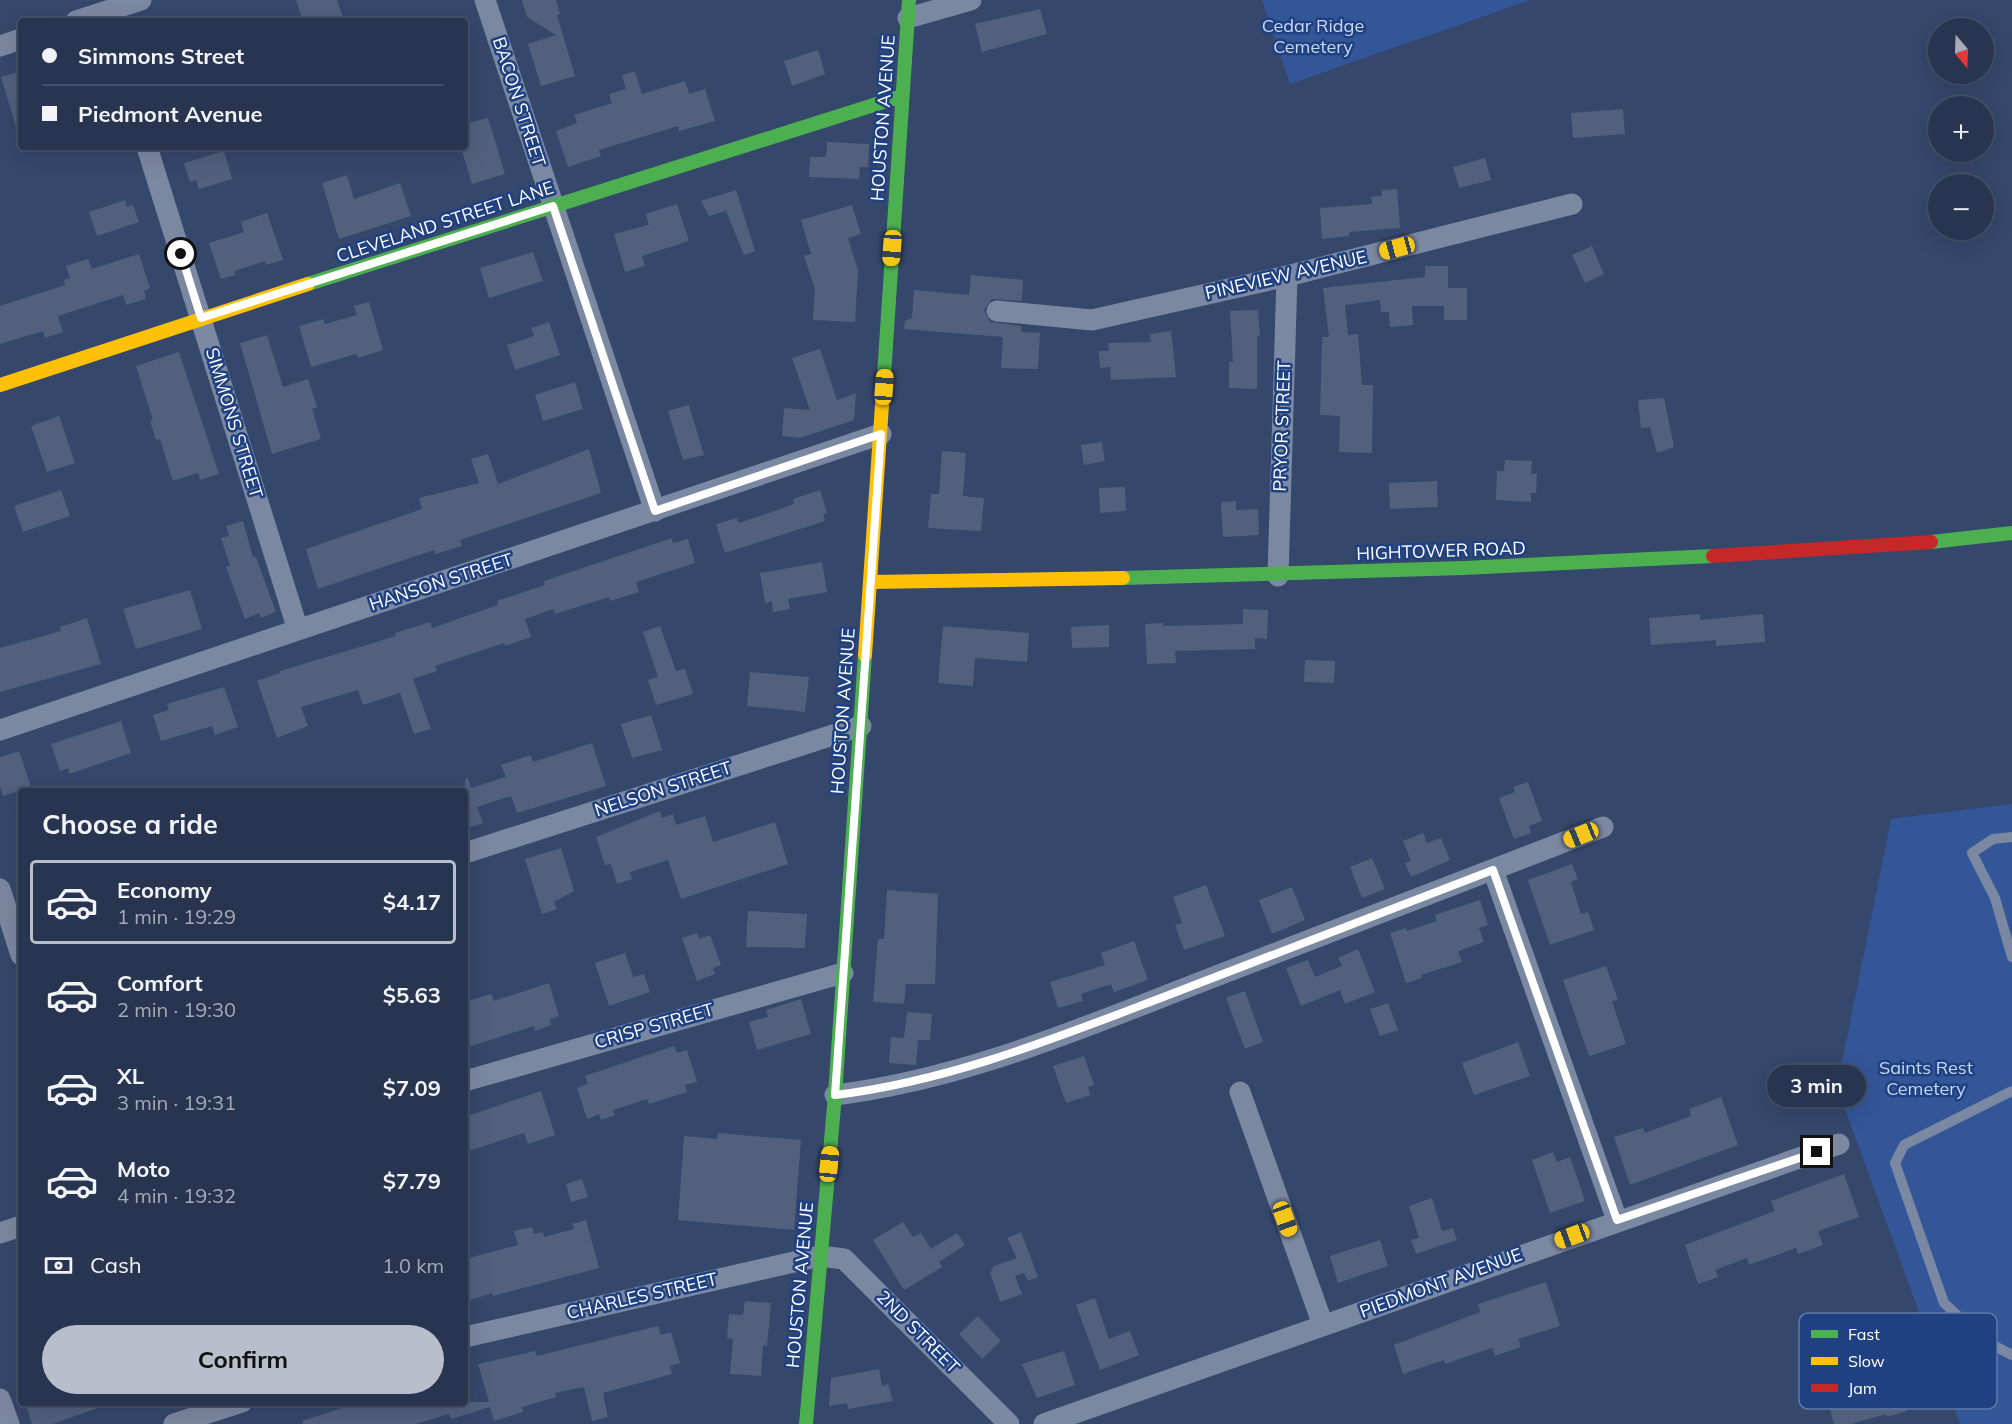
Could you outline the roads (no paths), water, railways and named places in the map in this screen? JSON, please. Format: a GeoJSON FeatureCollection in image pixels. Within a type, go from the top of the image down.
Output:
{"type":"FeatureCollection","features":[{"type":"Feature","properties":{"kind":"street"},"geometry":{"type":"LineString","coordinates":[[106,16],[141,0]]}},
{"type":"Feature","properties":{"kind":"street","name":"BACON STREET"},"geometry":{"type":"LineString","coordinates":[[485,0],[655,511]]}},
{"type":"Feature","properties":{"kind":"street"},"geometry":{"type":"LineString","coordinates":[[909,9],[971,0]]}},
{"type":"Feature","properties":{"kind":"street","name":"HOUSTON AVENUE"},"geometry":{"type":"LineString","coordinates":[[806,1424],[835,1095],[909,9]]}},
{"type":"Feature","properties":{"kind":"street"},"geometry":{"type":"LineString","coordinates":[[0,45],[18,40]]}},
{"type":"Feature","properties":{"kind":"street","name":"CLEVELAND STREET LANE"},"geometry":{"type":"LineString","coordinates":[[0,385],[201,318],[902,96]]}},
{"type":"Feature","properties":{"kind":"street","name":"SIMMONS STREET"},"geometry":{"type":"LineString","coordinates":[[148,150],[298,630]]}},
{"type":"Feature","properties":{"kind":"street","name":"PINEVIEW AVENUE"},"geometry":{"type":"LineString","coordinates":[[997,311],[1092,320],[1287,276],[1572,204]]}},
{"type":"Feature","properties":{"kind":"street","name":"PRYOR STREET"},"geometry":{"type":"LineString","coordinates":[[1278,576],[1287,276]]}},
{"type":"Feature","properties":{"kind":"street","name":"HANSON STREET"},"geometry":{"type":"LineString","coordinates":[[0,730],[881,434]]}},
{"type":"Feature","properties":{"kind":"street","name":"HIGHTOWER ROAD"},"geometry":{"type":"LineString","coordinates":[[870,582],[1278,576],[1781,552],[2012,533]]}},
{"type":"Feature","properties":{"kind":"street","name":"NELSON STREET"},"geometry":{"type":"LineString","coordinates":[[468,852],[861,726]]}},
{"type":"Feature","properties":{"kind":"street"},"geometry":{"type":"LineString","coordinates":[[835,1095],[876,1090],[937,1076],[1047,1041],[1603,827]]}},
{"type":"Feature","properties":{"kind":"street"},"geometry":{"type":"LineString","coordinates":[[1493,870],[1617,1220]]}},
{"type":"Feature","properties":{"kind":"street"},"geometry":{"type":"LineString","coordinates":[[0,889],[18,946]]}},
{"type":"Feature","properties":{"kind":"street","name":"CRISP STREET"},"geometry":{"type":"LineString","coordinates":[[468,1081],[843,973]]}},
{"type":"Feature","properties":{"kind":"street"},"geometry":{"type":"LineString","coordinates":[[1240,1092],[1323,1325]]}},
{"type":"Feature","properties":{"kind":"street","name":"PIEDMONT AVENUE"},"geometry":{"type":"LineString","coordinates":[[1044,1424],[1617,1220],[1839,1144]]}},
{"type":"Feature","properties":{"kind":"street"},"geometry":{"type":"LineString","coordinates":[[0,1233],[18,1227]]}},
{"type":"Feature","properties":{"kind":"street","name":"CHARLES STREET"},"geometry":{"type":"LineString","coordinates":[[468,1335],[820,1256]]}},
{"type":"Feature","properties":{"kind":"street","name":"2ND STREET"},"geometry":{"type":"LineString","coordinates":[[820,1256],[844,1259],[857,1270],[1009,1424]]}},
{"type":"Feature","properties":{"kind":"street"},"geometry":{"type":"LineString","coordinates":[[0,1399],[9,1424]]}},
{"type":"Feature","properties":{"kind":"street"},"geometry":{"type":"LineString","coordinates":[[174,1424],[230,1406]]}},
{"type":"Feature","properties":{"kind":"lane"},"geometry":{"type":"LineString","coordinates":[[2012,837],[1993,839],[1972,853],[1995,898],[2012,957]]}},
{"type":"Feature","properties":{"kind":"lane"},"geometry":{"type":"LineString","coordinates":[[1954,1313],[1944,1304],[1895,1163],[1904,1145],[2012,1091]]}},
{"type":"Feature","properties":{"kind":"lane"},"geometry":{"type":"LineString","coordinates":[[1997,1347],[2012,1355]]}},
{"type":"Feature","properties":{"kind":"park label","name":"Cedar Ridge Cemetery"},"geometry":{"type":"Point","coordinates":[1313,36]}},
{"type":"Feature","properties":{"kind":"park label","name":"Saints Rest Cemetery"},"geometry":{"type":"Point","coordinates":[1926,1078]}}]}
